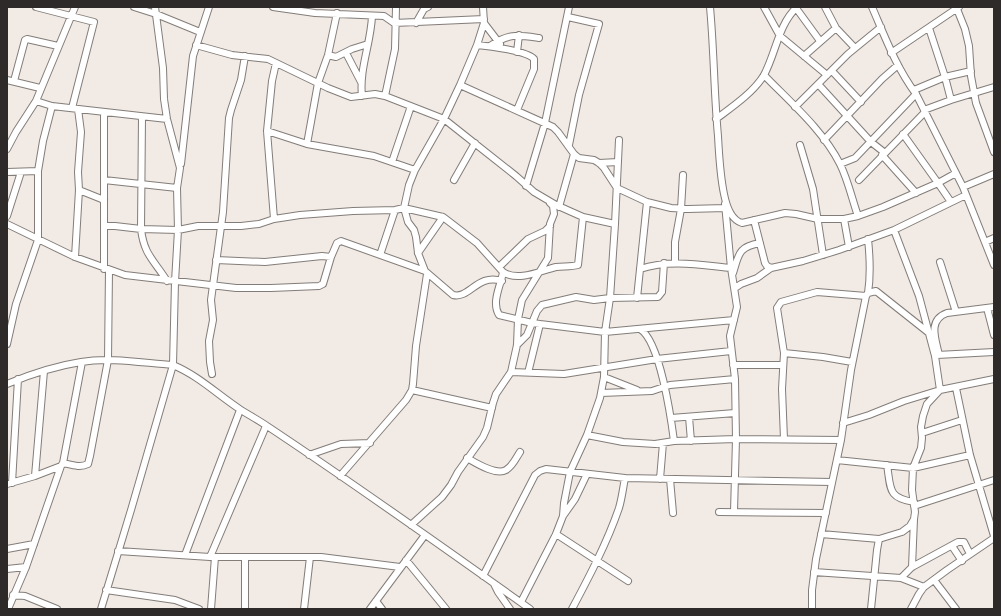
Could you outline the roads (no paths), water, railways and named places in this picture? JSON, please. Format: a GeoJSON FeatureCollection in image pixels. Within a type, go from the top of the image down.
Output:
{"type":"FeatureCollection","features":[{"type":"Feature","properties":{"kind":"street"},"geometry":{"type":"LineString","coordinates":[[36,7],[71,15],[93,22],[94,24],[84,56],[75,108],[81,132],[75,257]]}},
{"type":"Feature","properties":{"kind":"street"},"geometry":{"type":"LineString","coordinates":[[7,149],[36,101],[40,88],[75,7]]}},
{"type":"Feature","properties":{"kind":"street"},"geometry":{"type":"LineString","coordinates":[[134,7],[156,10],[200,32]]}},
{"type":"Feature","properties":{"kind":"street"},"geometry":{"type":"LineString","coordinates":[[101,609],[173,365],[178,230],[177,188],[190,88],[191,68],[196,45],[209,7]]}},
{"type":"Feature","properties":{"kind":"street"},"geometry":{"type":"LineString","coordinates":[[273,7],[384,16],[396,23],[484,21]]}},
{"type":"Feature","properties":{"kind":"street"},"geometry":{"type":"LineString","coordinates":[[385,96],[395,49],[396,7]]}},
{"type":"Feature","properties":{"kind":"street"},"geometry":{"type":"LineString","coordinates":[[416,22],[424,9],[428,7]]}},
{"type":"Feature","properties":{"kind":"street"},"geometry":{"type":"LineString","coordinates":[[340,476],[406,400],[412,390],[416,346],[426,272],[418,253],[414,230],[408,222],[404,208],[409,185],[415,170],[444,119],[477,45],[484,21],[484,7]]}},
{"type":"Feature","properties":{"kind":"street"},"geometry":{"type":"LineString","coordinates":[[526,186],[546,123],[569,7]]}},
{"type":"Feature","properties":{"kind":"street"},"geometry":{"type":"LineString","coordinates":[[710,7],[716,119],[737,307],[730,336],[736,379],[734,512]]}},
{"type":"Feature","properties":{"kind":"street"},"geometry":{"type":"LineString","coordinates":[[764,7],[780,36],[827,75]]}},
{"type":"Feature","properties":{"kind":"street"},"geometry":{"type":"LineString","coordinates":[[825,7],[836,28],[855,48]]}},
{"type":"Feature","properties":{"kind":"street"},"geometry":{"type":"LineString","coordinates":[[872,7],[891,53],[915,92],[963,187],[994,265]]}},
{"type":"Feature","properties":{"kind":"street"},"geometry":{"type":"LineString","coordinates":[[716,119],[735,105],[760,81],[764,75],[788,17],[797,8],[820,41]]}},
{"type":"Feature","properties":{"kind":"street"},"geometry":{"type":"LineString","coordinates":[[891,53],[958,8],[969,46],[973,93],[994,152]]}},
{"type":"Feature","properties":{"kind":"street"},"geometry":{"type":"LineString","coordinates":[[156,10],[167,119],[180,168]]}},
{"type":"Feature","properties":{"kind":"street"},"geometry":{"type":"LineString","coordinates":[[307,144],[318,83],[328,55],[337,13]]}},
{"type":"Feature","properties":{"kind":"street"},"geometry":{"type":"LineString","coordinates":[[362,96],[361,82],[372,30],[372,16]]}},
{"type":"Feature","properties":{"kind":"street"},"geometry":{"type":"LineString","coordinates":[[568,17],[599,24],[579,95],[569,145]]}},
{"type":"Feature","properties":{"kind":"street"},"geometry":{"type":"LineString","coordinates":[[484,21],[504,49]]}},
{"type":"Feature","properties":{"kind":"street"},"geometry":{"type":"LineString","coordinates":[[795,107],[855,48],[881,27]]}},
{"type":"Feature","properties":{"kind":"street"},"geometry":{"type":"LineString","coordinates":[[804,56],[836,28]]}},
{"type":"Feature","properties":{"kind":"street"},"geometry":{"type":"LineString","coordinates":[[929,28],[945,77],[950,100]]}},
{"type":"Feature","properties":{"kind":"street"},"geometry":{"type":"LineString","coordinates":[[517,52],[519,35]]}},
{"type":"Feature","properties":{"kind":"street"},"geometry":{"type":"LineString","coordinates":[[490,46],[497,41],[510,36],[519,35],[539,38]]}},
{"type":"Feature","properties":{"kind":"street"},"geometry":{"type":"LineString","coordinates":[[14,81],[25,40],[27,39],[58,46]]}},
{"type":"Feature","properties":{"kind":"street"},"geometry":{"type":"LineString","coordinates":[[328,55],[336,57],[368,44]]}},
{"type":"Feature","properties":{"kind":"street"},"geometry":{"type":"LineString","coordinates":[[196,45],[232,55],[268,59],[351,97],[375,94],[385,96],[444,119],[516,176],[526,186],[553,206],[554,214],[550,226],[548,258],[524,296],[518,319],[517,345],[511,372],[499,390],[493,403],[482,437],[442,497],[411,525]]}},
{"type":"Feature","properties":{"kind":"street"},"geometry":{"type":"LineString","coordinates":[[477,45],[525,53],[532,56],[534,59],[534,69],[517,110]]}},
{"type":"Feature","properties":{"kind":"street"},"geometry":{"type":"LineString","coordinates":[[346,53],[361,82]]}},
{"type":"Feature","properties":{"kind":"street"},"geometry":{"type":"LineString","coordinates":[[212,374],[209,341],[213,320],[211,300],[222,226],[231,110],[241,80],[245,56]]}},
{"type":"Feature","properties":{"kind":"street"},"geometry":{"type":"LineString","coordinates":[[274,219],[267,131],[272,81],[276,63]]}},
{"type":"Feature","properties":{"kind":"street"},"geometry":{"type":"LineString","coordinates":[[824,140],[882,79],[898,65]]}},
{"type":"Feature","properties":{"kind":"street"},"geometry":{"type":"LineString","coordinates":[[832,71],[861,102]]}},
{"type":"Feature","properties":{"kind":"street"},"geometry":{"type":"LineString","coordinates":[[840,164],[855,158],[872,142],[915,92],[945,77],[971,71]]}},
{"type":"Feature","properties":{"kind":"street"},"geometry":{"type":"LineString","coordinates":[[764,75],[815,126],[840,164],[858,216]]}},
{"type":"Feature","properties":{"kind":"street"},"geometry":{"type":"LineString","coordinates":[[7,80],[40,88]]}},
{"type":"Feature","properties":{"kind":"street"},"geometry":{"type":"LineString","coordinates":[[818,84],[878,147],[881,157],[898,172],[916,193]]}},
{"type":"Feature","properties":{"kind":"street"},"geometry":{"type":"LineString","coordinates":[[460,85],[546,123],[558,132],[569,145],[574,154],[579,158],[594,160],[599,163],[617,188],[647,202],[660,206],[681,209],[725,208]]}},
{"type":"Feature","properties":{"kind":"street"},"geometry":{"type":"LineString","coordinates":[[859,180],[925,111],[950,100],[994,87]]}},
{"type":"Feature","properties":{"kind":"street"},"geometry":{"type":"LineString","coordinates":[[36,101],[52,106],[167,119]]}},
{"type":"Feature","properties":{"kind":"street"},"geometry":{"type":"LineString","coordinates":[[7,344],[18,299],[38,240],[38,171],[43,141],[52,106]]}},
{"type":"Feature","properties":{"kind":"street"},"geometry":{"type":"LineString","coordinates":[[392,162],[411,106]]}},
{"type":"Feature","properties":{"kind":"street"},"geometry":{"type":"LineString","coordinates":[[18,379],[9,484],[35,476],[62,464],[81,466],[88,464],[95,435],[108,360],[104,226],[104,113]]}},
{"type":"Feature","properties":{"kind":"street"},"geometry":{"type":"LineString","coordinates":[[142,117],[142,242],[149,256],[167,281]]}},
{"type":"Feature","properties":{"kind":"street"},"geometry":{"type":"LineString","coordinates":[[267,131],[307,144],[374,156],[415,170]]}},
{"type":"Feature","properties":{"kind":"street"},"geometry":{"type":"LineString","coordinates":[[904,134],[951,202]]}},
{"type":"Feature","properties":{"kind":"street"},"geometry":{"type":"LineString","coordinates":[[563,516],[570,472],[587,435],[601,393],[604,377],[605,332],[610,298],[619,140]]}},
{"type":"Feature","properties":{"kind":"street"},"geometry":{"type":"LineString","coordinates":[[454,180],[475,143]]}},
{"type":"Feature","properties":{"kind":"street"},"geometry":{"type":"LineString","coordinates":[[800,145],[813,189],[823,255]]}},
{"type":"Feature","properties":{"kind":"street"},"geometry":{"type":"LineString","coordinates":[[559,206],[574,154]]}},
{"type":"Feature","properties":{"kind":"street"},"geometry":{"type":"LineString","coordinates":[[843,172],[851,160]]}},
{"type":"Feature","properties":{"kind":"street"},"geometry":{"type":"LineString","coordinates":[[599,163],[618,162]]}},
{"type":"Feature","properties":{"kind":"street"},"geometry":{"type":"LineString","coordinates":[[7,172],[38,171]]}},
{"type":"Feature","properties":{"kind":"street"},"geometry":{"type":"LineString","coordinates":[[7,216],[21,172]]}},
{"type":"Feature","properties":{"kind":"street"},"geometry":{"type":"LineString","coordinates":[[724,194],[733,217],[737,222],[742,223],[789,212],[818,219],[844,219],[858,216],[916,193],[956,173]]}},
{"type":"Feature","properties":{"kind":"street"},"geometry":{"type":"LineString","coordinates":[[963,187],[994,174]]}},
{"type":"Feature","properties":{"kind":"street"},"geometry":{"type":"LineString","coordinates":[[675,263],[675,242],[681,209],[683,175]]}},
{"type":"Feature","properties":{"kind":"street"},"geometry":{"type":"LineString","coordinates":[[104,180],[177,188]]}},
{"type":"Feature","properties":{"kind":"street"},"geometry":{"type":"LineString","coordinates":[[78,190],[104,200]]}},
{"type":"Feature","properties":{"kind":"street"},"geometry":{"type":"LineString","coordinates":[[735,288],[757,278],[771,268],[823,255],[894,230],[966,195]]}},
{"type":"Feature","properties":{"kind":"street"},"geometry":{"type":"LineString","coordinates":[[549,202],[583,217],[615,224]]}},
{"type":"Feature","properties":{"kind":"street"},"geometry":{"type":"LineString","coordinates":[[637,298],[647,202]]}},
{"type":"Feature","properties":{"kind":"street"},"geometry":{"type":"LineString","coordinates":[[380,256],[394,213],[404,208],[443,217],[477,243],[508,275],[528,275],[556,268],[578,265],[583,217]]}},
{"type":"Feature","properties":{"kind":"street"},"geometry":{"type":"LineString","coordinates":[[104,226],[178,230],[198,226],[259,224],[274,219],[300,215],[352,211],[394,213],[406,216]]}},
{"type":"Feature","properties":{"kind":"street"},"geometry":{"type":"LineString","coordinates":[[418,253],[443,217]]}},
{"type":"Feature","properties":{"kind":"street"},"geometry":{"type":"LineString","coordinates":[[844,219],[849,246]]}},
{"type":"Feature","properties":{"kind":"street"},"geometry":{"type":"LineString","coordinates":[[754,220],[765,263],[771,268]]}},
{"type":"Feature","properties":{"kind":"street"},"geometry":{"type":"LineString","coordinates":[[7,224],[38,240],[106,270],[124,276],[175,282],[247,289],[319,286],[323,284],[331,257],[337,243],[341,241],[426,272],[456,296],[463,294],[484,280],[494,279],[502,281]]}},
{"type":"Feature","properties":{"kind":"street"},"geometry":{"type":"LineString","coordinates":[[550,226],[528,239],[501,269],[502,281],[496,304],[499,315],[532,323],[605,332],[734,320]]}},
{"type":"Feature","properties":{"kind":"street"},"geometry":{"type":"LineString","coordinates":[[894,230],[919,296],[929,333],[937,355]]}},
{"type":"Feature","properties":{"kind":"street"},"geometry":{"type":"LineString","coordinates":[[985,242],[994,238]]}},
{"type":"Feature","properties":{"kind":"street"},"geometry":{"type":"LineString","coordinates":[[812,609],[814,572],[841,440],[852,362],[870,278],[868,240]]}},
{"type":"Feature","properties":{"kind":"street"},"geometry":{"type":"LineString","coordinates":[[732,272],[742,249],[747,246],[760,243]]}},
{"type":"Feature","properties":{"kind":"street"},"geometry":{"type":"LineString","coordinates":[[216,260],[265,262],[322,256],[331,257]]}},
{"type":"Feature","properties":{"kind":"street"},"geometry":{"type":"LineString","coordinates":[[940,262],[956,312]]}},
{"type":"Feature","properties":{"kind":"street"},"geometry":{"type":"LineString","coordinates":[[640,269],[664,263],[675,263],[732,272],[741,284]]}},
{"type":"Feature","properties":{"kind":"street"},"geometry":{"type":"LineString","coordinates":[[517,345],[527,335],[537,311],[542,305],[570,297],[594,300],[610,298],[658,297],[662,292],[664,263]]}},
{"type":"Feature","properties":{"kind":"street"},"geometry":{"type":"LineString","coordinates":[[784,439],[782,389],[784,353],[777,311],[777,308],[781,302],[817,292],[858,296],[876,291],[929,333]]}},
{"type":"Feature","properties":{"kind":"street"},"geometry":{"type":"LineString","coordinates":[[858,296],[864,303]]}},
{"type":"Feature","properties":{"kind":"street"},"geometry":{"type":"LineString","coordinates":[[912,567],[914,520],[913,468],[921,448],[921,427],[927,404],[940,390],[935,321],[940,315],[947,313],[994,307]]}},
{"type":"Feature","properties":{"kind":"street"},"geometry":{"type":"LineString","coordinates":[[986,308],[994,335]]}},
{"type":"Feature","properties":{"kind":"street"},"geometry":{"type":"LineString","coordinates":[[916,322],[925,318]]}},
{"type":"Feature","properties":{"kind":"street"},"geometry":{"type":"LineString","coordinates":[[528,373],[540,324]]}},
{"type":"Feature","properties":{"kind":"street"},"geometry":{"type":"LineString","coordinates":[[640,329],[647,335],[657,359],[665,387],[674,441]]}},
{"type":"Feature","properties":{"kind":"street"},"geometry":{"type":"LineString","coordinates":[[511,372],[564,374],[657,359],[731,351]]}},
{"type":"Feature","properties":{"kind":"street"},"geometry":{"type":"LineString","coordinates":[[937,355],[994,352]]}},
{"type":"Feature","properties":{"kind":"street"},"geometry":{"type":"LineString","coordinates":[[784,353],[852,362]]}},
{"type":"Feature","properties":{"kind":"street"},"geometry":{"type":"LineString","coordinates":[[7,384],[44,370],[82,362],[108,360],[173,365],[199,379],[240,410],[340,476],[530,609]]}},
{"type":"Feature","properties":{"kind":"street"},"geometry":{"type":"LineString","coordinates":[[8,609],[26,567],[62,464],[82,362]]}},
{"type":"Feature","properties":{"kind":"street"},"geometry":{"type":"LineString","coordinates":[[733,365],[783,365]]}},
{"type":"Feature","properties":{"kind":"street"},"geometry":{"type":"LineString","coordinates":[[35,476],[44,370]]}},
{"type":"Feature","properties":{"kind":"street"},"geometry":{"type":"LineString","coordinates":[[604,377],[640,391]]}},
{"type":"Feature","properties":{"kind":"street"},"geometry":{"type":"LineString","coordinates":[[601,393],[652,391],[670,385],[736,379]]}},
{"type":"Feature","properties":{"kind":"street"},"geometry":{"type":"LineString","coordinates":[[843,422],[870,415],[904,401],[940,390],[956,388],[994,379]]}},
{"type":"Feature","properties":{"kind":"street"},"geometry":{"type":"LineString","coordinates":[[911,609],[924,587],[994,537],[970,455],[956,388]]}},
{"type":"Feature","properties":{"kind":"street"},"geometry":{"type":"LineString","coordinates":[[412,390],[492,408]]}},
{"type":"Feature","properties":{"kind":"street"},"geometry":{"type":"LineString","coordinates":[[185,555],[240,410]]}},
{"type":"Feature","properties":{"kind":"street"},"geometry":{"type":"LineString","coordinates":[[671,418],[735,413]]}},
{"type":"Feature","properties":{"kind":"street"},"geometry":{"type":"LineString","coordinates":[[689,417],[691,441]]}},
{"type":"Feature","properties":{"kind":"street"},"geometry":{"type":"LineString","coordinates":[[922,433],[962,420]]}},
{"type":"Feature","properties":{"kind":"street"},"geometry":{"type":"LineString","coordinates":[[211,609],[212,557],[266,426]]}},
{"type":"Feature","properties":{"kind":"street"},"geometry":{"type":"LineString","coordinates":[[587,435],[623,442],[663,443],[674,441],[736,439],[841,440]]}},
{"type":"Feature","properties":{"kind":"street"},"geometry":{"type":"LineString","coordinates":[[309,455],[341,444],[370,443]]}},
{"type":"Feature","properties":{"kind":"street"},"geometry":{"type":"LineString","coordinates":[[660,479],[663,443]]}},
{"type":"Feature","properties":{"kind":"street"},"geometry":{"type":"LineString","coordinates":[[467,458],[482,466],[501,472],[511,467],[520,452]]}},
{"type":"Feature","properties":{"kind":"street"},"geometry":{"type":"LineString","coordinates":[[837,460],[913,468],[970,455]]}},
{"type":"Feature","properties":{"kind":"street"},"geometry":{"type":"LineString","coordinates":[[887,465],[893,495],[914,504],[994,480]]}},
{"type":"Feature","properties":{"kind":"street"},"geometry":{"type":"LineString","coordinates":[[483,576],[535,475],[546,469],[626,478],[832,482]]}},
{"type":"Feature","properties":{"kind":"street"},"geometry":{"type":"LineString","coordinates":[[521,602],[556,534],[563,516],[575,498],[587,474]]}},
{"type":"Feature","properties":{"kind":"street"},"geometry":{"type":"LineString","coordinates":[[572,609],[597,560],[614,521],[626,478]]}},
{"type":"Feature","properties":{"kind":"street"},"geometry":{"type":"LineString","coordinates":[[670,479],[673,513]]}},
{"type":"Feature","properties":{"kind":"street"},"geometry":{"type":"LineString","coordinates":[[719,512],[826,513]]}},
{"type":"Feature","properties":{"kind":"street"},"geometry":{"type":"LineString","coordinates":[[821,534],[879,539],[902,532],[910,526],[914,520]]}},
{"type":"Feature","properties":{"kind":"street"},"geometry":{"type":"LineString","coordinates":[[556,534],[628,581]]}},
{"type":"Feature","properties":{"kind":"street"},"geometry":{"type":"LineString","coordinates":[[370,609],[425,535]]}},
{"type":"Feature","properties":{"kind":"street"},"geometry":{"type":"LineString","coordinates":[[871,609],[879,539]]}},
{"type":"Feature","properties":{"kind":"street"},"geometry":{"type":"LineString","coordinates":[[902,578],[912,567],[958,542],[964,542],[970,554]]}},
{"type":"Feature","properties":{"kind":"street"},"geometry":{"type":"LineString","coordinates":[[7,550],[34,544]]}},
{"type":"Feature","properties":{"kind":"street"},"geometry":{"type":"LineString","coordinates":[[952,546],[962,561]]}},
{"type":"Feature","properties":{"kind":"street"},"geometry":{"type":"LineString","coordinates":[[118,551],[212,557],[310,557],[400,567]]}},
{"type":"Feature","properties":{"kind":"street"},"geometry":{"type":"LineString","coordinates":[[245,557],[245,609]]}},
{"type":"Feature","properties":{"kind":"street"},"geometry":{"type":"LineString","coordinates":[[304,609],[310,557]]}},
{"type":"Feature","properties":{"kind":"street"},"geometry":{"type":"LineString","coordinates":[[406,560],[446,609]]}},
{"type":"Feature","properties":{"kind":"street"},"geometry":{"type":"LineString","coordinates":[[7,569],[26,567]]}},
{"type":"Feature","properties":{"kind":"street"},"geometry":{"type":"LineString","coordinates":[[814,572],[902,578],[924,587]]}},
{"type":"Feature","properties":{"kind":"street"},"geometry":{"type":"LineString","coordinates":[[934,580],[956,609]]}},
{"type":"Feature","properties":{"kind":"street"},"geometry":{"type":"LineString","coordinates":[[493,583],[510,609]]}},
{"type":"Feature","properties":{"kind":"street"},"geometry":{"type":"LineString","coordinates":[[18,584],[25,596]]}},
{"type":"Feature","properties":{"kind":"street"},"geometry":{"type":"LineString","coordinates":[[106,590],[175,600],[198,609]]}},
{"type":"Feature","properties":{"kind":"street"},"geometry":{"type":"LineString","coordinates":[[14,595],[25,596],[57,609]]}},
{"type":"Feature","properties":{"kind":"street"},"geometry":{"type":"LineString","coordinates":[[376,601],[382,609]]}}]}
